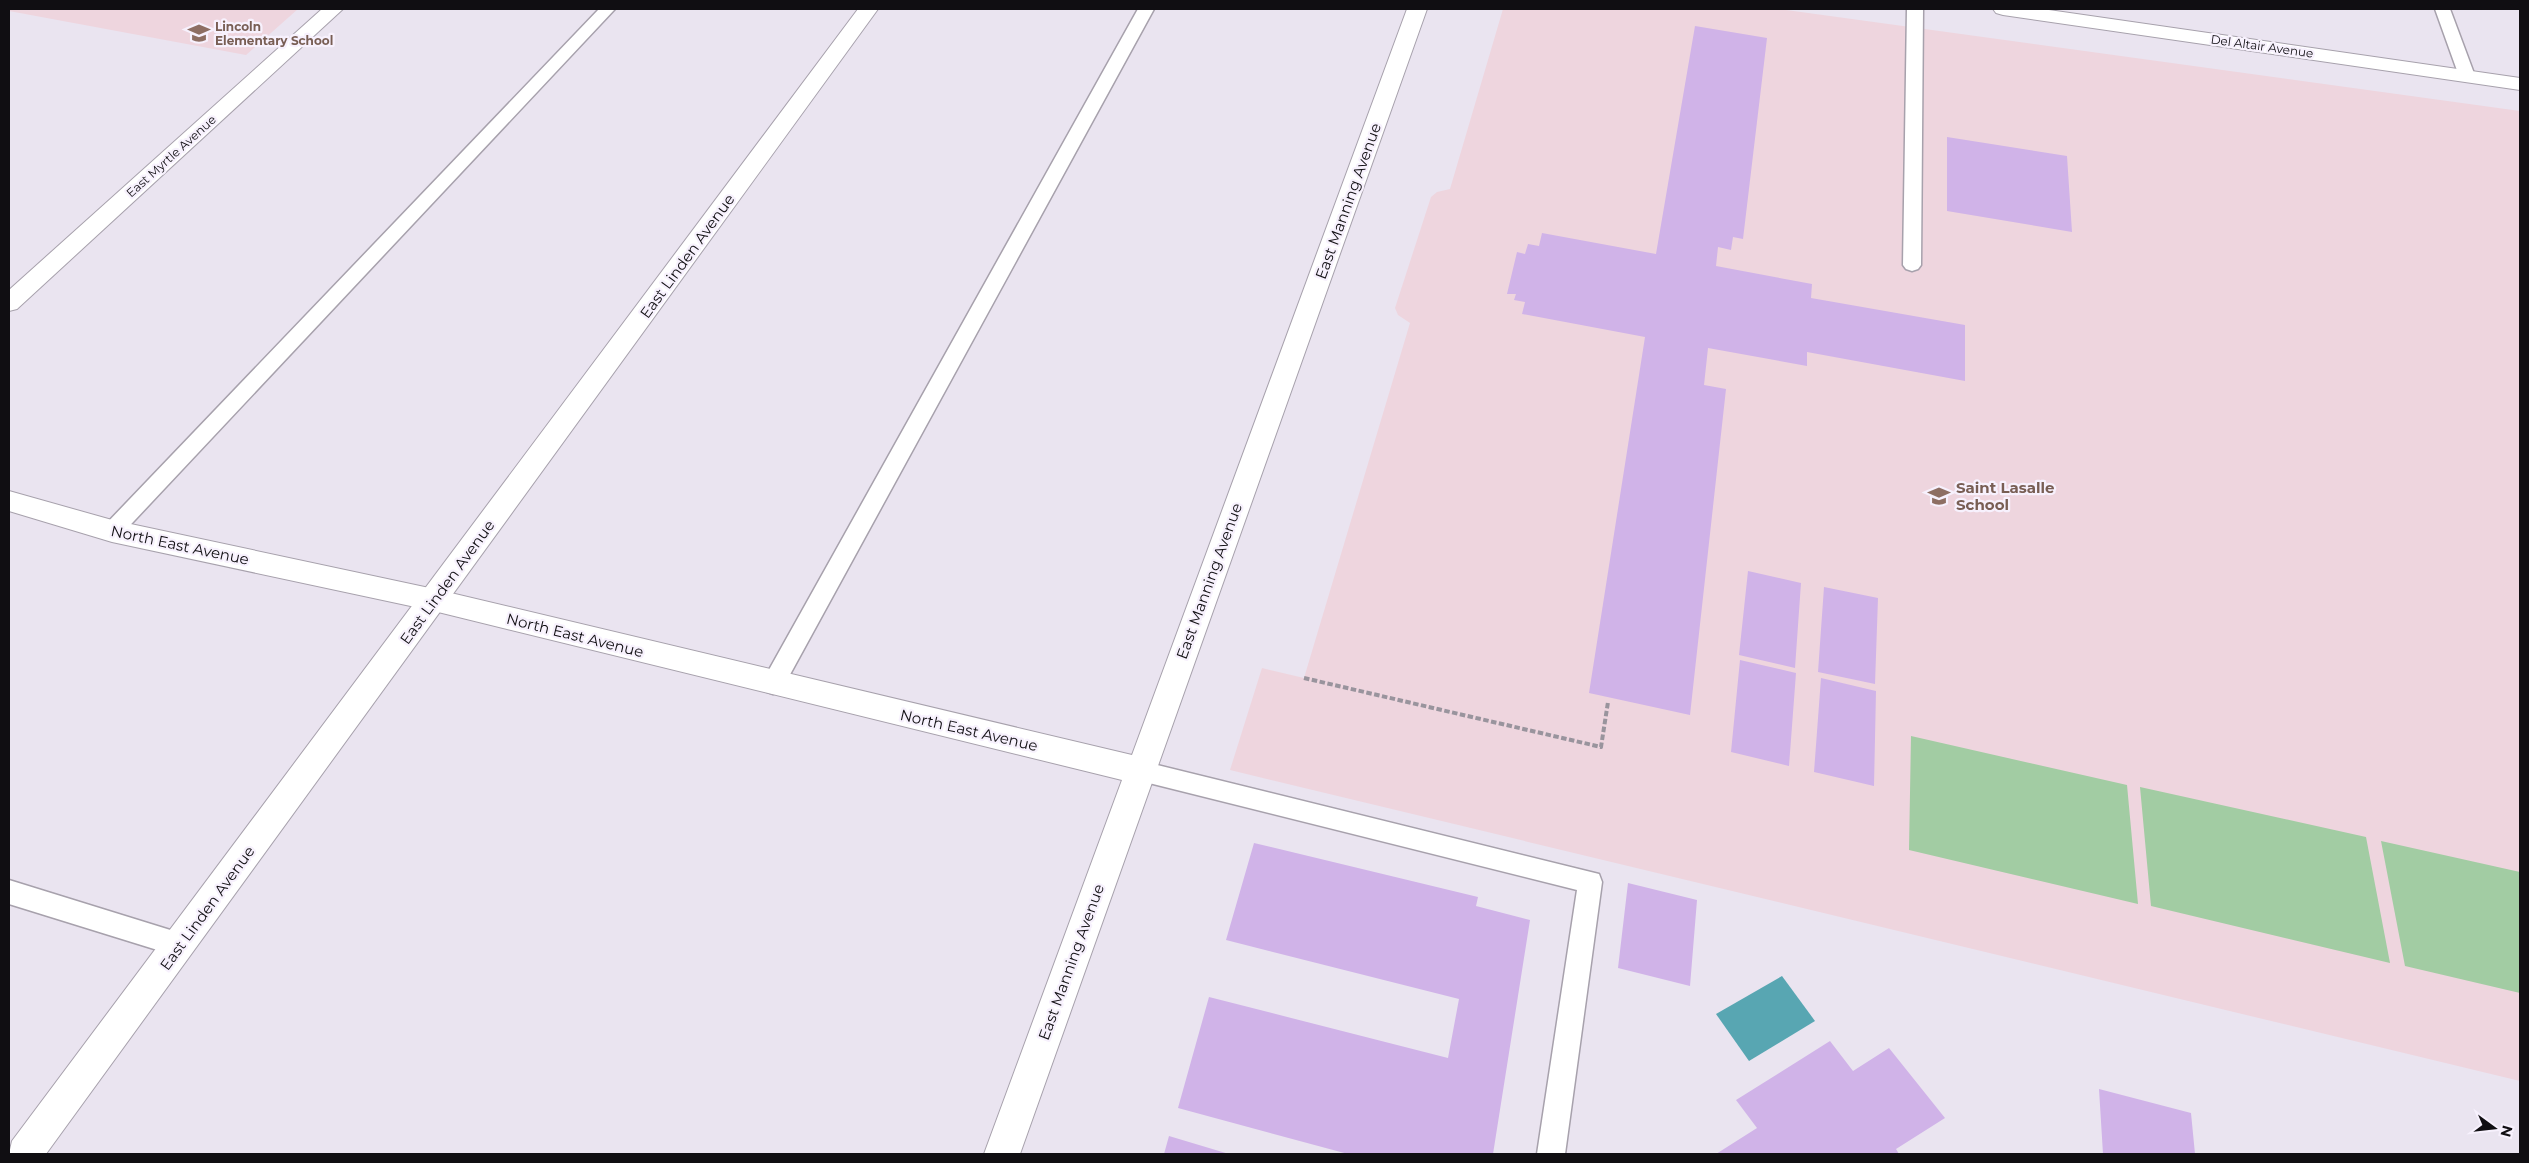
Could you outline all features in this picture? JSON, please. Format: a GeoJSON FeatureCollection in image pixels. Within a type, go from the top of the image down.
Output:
{"type":"FeatureCollection","features":[{"type":"Feature","properties":{"kind":"street","name":"East Myrtle Avenue"},"geometry":{"type":"LineString","coordinates":[[9,303],[333,9]]}},
{"type":"Feature","properties":{"kind":"street","name":"East Linden Avenue"},"geometry":{"type":"LineString","coordinates":[[24,1154],[180,945],[868,9]]}},
{"type":"Feature","properties":{"kind":"street","name":"East Manning Avenue"},"geometry":{"type":"LineString","coordinates":[[1002,1154],[1417,9]]}},
{"type":"Feature","properties":{"kind":"street","name":"Del Altair Avenue"},"geometry":{"type":"LineString","coordinates":[[2003,9],[2048,12],[2520,84]]}},
{"type":"Feature","properties":{"kind":"street","name":"North East Avenue"},"geometry":{"type":"LineString","coordinates":[[9,501],[112,531],[434,600],[773,684],[1141,771]]}},
{"type":"Feature","properties":{"kind":"lane"},"geometry":{"type":"LineString","coordinates":[[112,531],[607,9]]}},
{"type":"Feature","properties":{"kind":"lane"},"geometry":{"type":"LineString","coordinates":[[773,684],[1146,9]]}},
{"type":"Feature","properties":{"kind":"lane"},"geometry":{"type":"LineString","coordinates":[[1912,265],[1915,9]]}},
{"type":"Feature","properties":{"kind":"lane"},"geometry":{"type":"LineString","coordinates":[[2442,9],[2467,76]]}},
{"type":"Feature","properties":{"kind":"lane"},"geometry":{"type":"LineString","coordinates":[[1141,771],[1590,882],[1551,1154]]}},
{"type":"Feature","properties":{"kind":"lane"},"geometry":{"type":"LineString","coordinates":[[9,892],[180,945]]}},
{"type":"Feature","properties":{"kind":"path"},"geometry":{"type":"LineString","coordinates":[[1304,678],[1601,747],[1608,702]]}},
{"type":"Feature","properties":{"kind":"shaded area","name":"Lincoln Elementary School"},"geometry":{"type":"Polygon","coordinates":[[[9,9],[298,9],[246,55],[9,11],[9,9]]]}},
{"type":"Feature","properties":{"kind":"shaded area","name":"Saint Lasalle School"},"geometry":{"type":"Polygon","coordinates":[[[1503,9],[1779,9],[2520,111],[2520,1081],[1230,770],[1262,668],[1304,678],[1410,323],[1398,315],[1395,308],[1431,197],[1437,192],[1450,189],[1503,9]]]}},
{"type":"Feature","properties":{"kind":"green space"},"geometry":{"type":"Polygon","coordinates":[[[1911,736],[2127,785],[2138,904],[1909,850],[1911,736]]]}},
{"type":"Feature","properties":{"kind":"green space"},"geometry":{"type":"Polygon","coordinates":[[[2140,787],[2366,837],[2390,963],[2151,906],[2140,787]]]}},
{"type":"Feature","properties":{"kind":"green space"},"geometry":{"type":"Polygon","coordinates":[[[2381,841],[2520,872],[2520,993],[2405,966],[2381,841]]]}},
{"type":"Feature","properties":{"kind":"water"},"geometry":{"type":"Polygon","coordinates":[[[1782,976],[1815,1021],[1749,1061],[1716,1014],[1782,976]]]}},
{"type":"Feature","properties":{"kind":"building"},"geometry":{"type":"Polygon","coordinates":[[[1695,26],[1767,38],[1743,239],[1733,237],[1731,250],[1718,247],[1716,266],[1812,284],[1811,298],[1965,325],[1965,381],[1807,352],[1807,366],[1708,348],[1704,385],[1726,389],[1690,715],[1589,693],[1645,337],[1522,314],[1525,302],[1514,300],[1516,294],[1507,294],[1517,252],[1525,254],[1528,244],[1539,246],[1542,233],[1656,254],[1695,26]]]}},
{"type":"Feature","properties":{"kind":"building"},"geometry":{"type":"Polygon","coordinates":[[[1947,137],[2067,156],[2072,232],[1947,211],[1947,137]]]}},
{"type":"Feature","properties":{"kind":"building"},"geometry":{"type":"Polygon","coordinates":[[[1748,571],[1801,583],[1795,668],[1739,655],[1748,571]]]}},
{"type":"Feature","properties":{"kind":"building"},"geometry":{"type":"Polygon","coordinates":[[[1824,587],[1878,598],[1875,684],[1818,672],[1824,587]]]}},
{"type":"Feature","properties":{"kind":"building"},"geometry":{"type":"Polygon","coordinates":[[[1740,660],[1796,673],[1789,766],[1731,752],[1740,660]]]}},
{"type":"Feature","properties":{"kind":"building"},"geometry":{"type":"Polygon","coordinates":[[[1821,678],[1876,691],[1874,786],[1814,772],[1821,678]]]}},
{"type":"Feature","properties":{"kind":"building"},"geometry":{"type":"Polygon","coordinates":[[[1254,843],[1478,897],[1476,906],[1530,920],[1493,1154],[1348,1154],[1178,1108],[1209,997],[1448,1058],[1459,999],[1226,940],[1254,843]]]}},
{"type":"Feature","properties":{"kind":"building"},"geometry":{"type":"Polygon","coordinates":[[[1628,883],[1697,900],[1690,986],[1618,968],[1628,883]]]}},
{"type":"Feature","properties":{"kind":"building"},"geometry":{"type":"Polygon","coordinates":[[[1830,1041],[1853,1071],[1889,1048],[1945,1118],[1896,1149],[1899,1154],[1716,1154],[1757,1128],[1736,1100],[1830,1041]]]}},
{"type":"Feature","properties":{"kind":"building"},"geometry":{"type":"Polygon","coordinates":[[[2099,1089],[2191,1113],[2195,1154],[2103,1154],[2099,1089]]]}},
{"type":"Feature","properties":{"kind":"building"},"geometry":{"type":"Polygon","coordinates":[[[1169,1136],[1229,1154],[1164,1154],[1169,1136]]]}},
{"type":"Feature","properties":{"kind":"place","name":"Lincoln Elementary School"},"geometry":{"type":"Point","coordinates":[199,33]}},
{"type":"Feature","properties":{"kind":"place","name":"Saint Lasalle School"},"geometry":{"type":"Point","coordinates":[1939,496]}}]}
